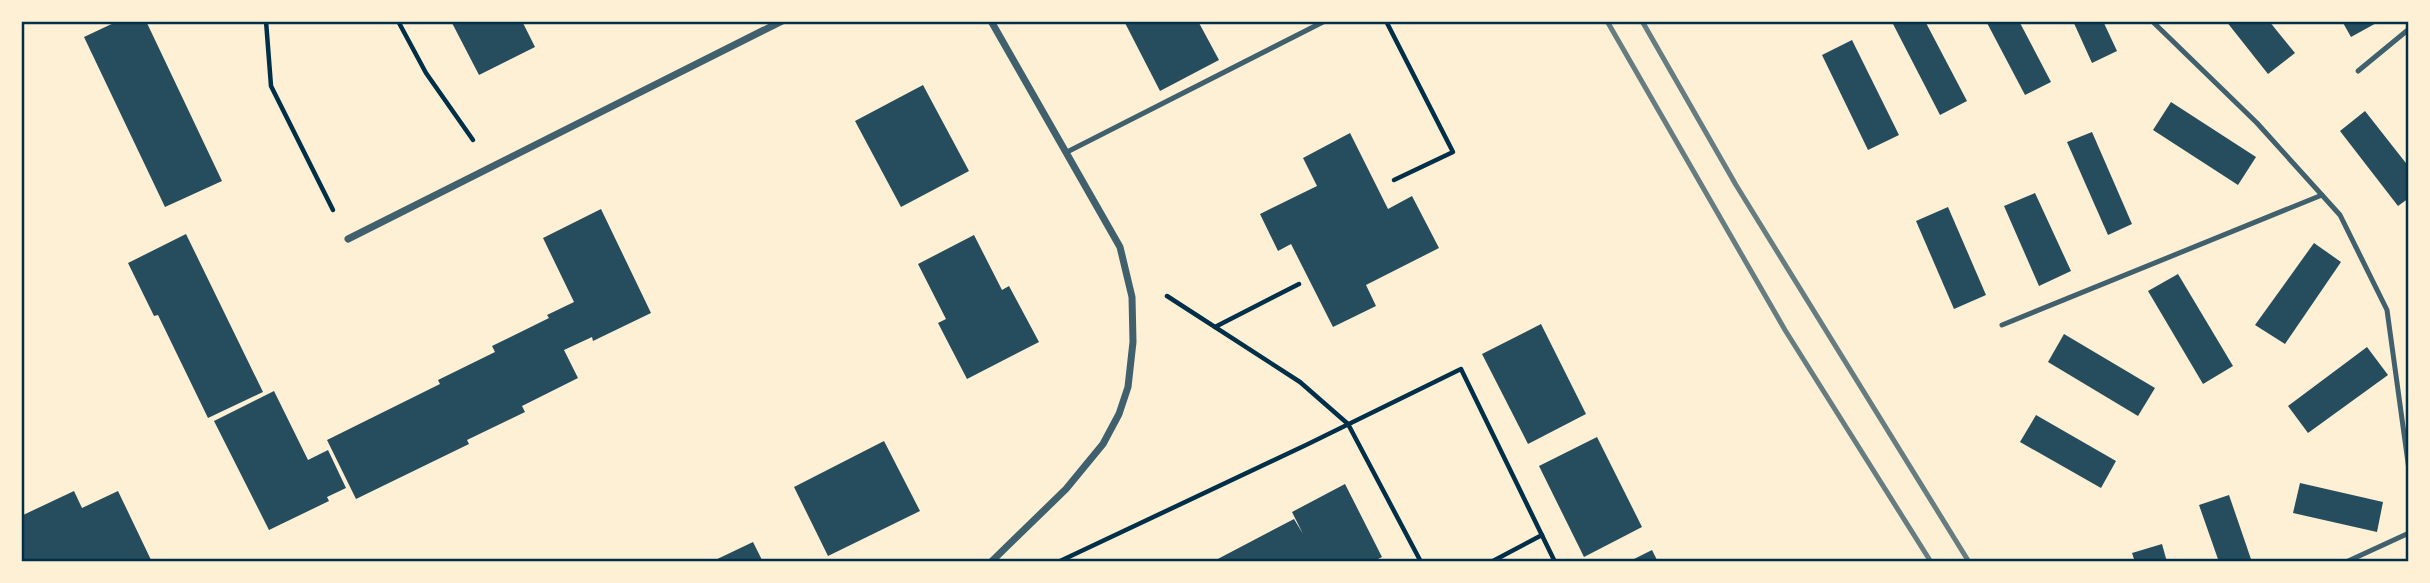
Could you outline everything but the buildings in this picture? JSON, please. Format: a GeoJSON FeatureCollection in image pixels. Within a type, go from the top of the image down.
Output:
{"type":"FeatureCollection","features":[{"type":"Feature","properties":{"kind":"street"},"geometry":{"type":"LineString","coordinates":[[348,239],[782,21]]}},
{"type":"Feature","properties":{"kind":"street"},"geometry":{"type":"LineString","coordinates":[[991,21],[1121,247],[1132,297],[1133,342],[1128,387],[1119,414],[1103,444],[1066,489],[991,562]]}},
{"type":"Feature","properties":{"kind":"lane"},"geometry":{"type":"LineString","coordinates":[[1067,152],[1325,21]]}},
{"type":"Feature","properties":{"kind":"lane"},"geometry":{"type":"LineString","coordinates":[[2152,21],[2257,123],[2340,215],[2387,310],[2409,470]]}},
{"type":"Feature","properties":{"kind":"lane"},"geometry":{"type":"LineString","coordinates":[[2358,71],[2409,29]]}},
{"type":"Feature","properties":{"kind":"lane"},"geometry":{"type":"LineString","coordinates":[[2002,325],[2322,195]]}},
{"type":"Feature","properties":{"kind":"lane"},"geometry":{"type":"LineString","coordinates":[[2346,562],[2409,533]]}},
{"type":"Feature","properties":{"kind":"path"},"geometry":{"type":"LineString","coordinates":[[266,21],[271,86],[348,239]]}},
{"type":"Feature","properties":{"kind":"path"},"geometry":{"type":"LineString","coordinates":[[398,21],[426,73],[492,166]]}},
{"type":"Feature","properties":{"kind":"path"},"geometry":{"type":"LineString","coordinates":[[1386,21],[1452,152],[1394,180]]}},
{"type":"Feature","properties":{"kind":"path"},"geometry":{"type":"LineString","coordinates":[[1125,269],[1300,382],[1348,424],[1421,562]]}},
{"type":"Feature","properties":{"kind":"path"},"geometry":{"type":"LineString","coordinates":[[1215,327],[1299,284]]}},
{"type":"Feature","properties":{"kind":"path"},"geometry":{"type":"LineString","coordinates":[[1058,562],[1461,369],[1555,562]]}},
{"type":"Feature","properties":{"kind":"path"},"geometry":{"type":"LineString","coordinates":[[1491,562],[1542,535]]}},
{"type":"Feature","properties":{"kind":"railway"},"geometry":{"type":"LineString","coordinates":[[1607,21],[1785,330],[1931,562]]}},
{"type":"Feature","properties":{"kind":"railway"},"geometry":{"type":"LineString","coordinates":[[1642,21],[1736,185],[1969,562]]}}]}
